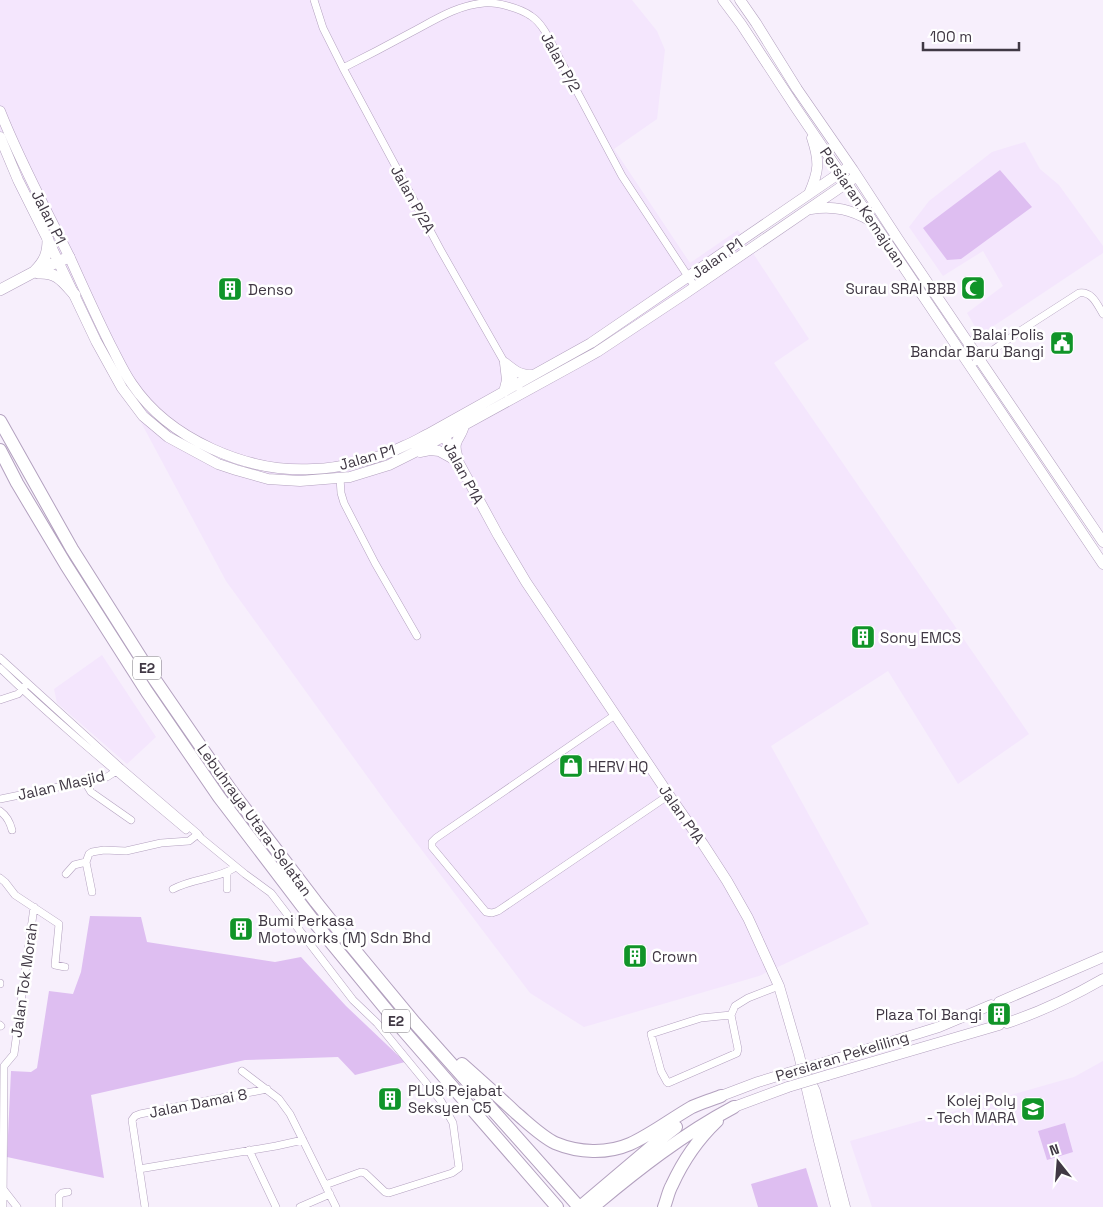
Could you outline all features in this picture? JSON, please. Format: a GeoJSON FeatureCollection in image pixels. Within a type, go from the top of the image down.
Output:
{"type":"FeatureCollection","features":[{"type":"Feature","properties":{"kind":"highway","name":"Lebuhraya Utara–Selatan"},"geometry":{"type":"LineString","coordinates":[[0,421],[72,549],[153,677],[230,789],[348,942],[415,1022],[579,1207]]}},
{"type":"Feature","properties":{"kind":"highway","name":"Lebuhraya Utara–Selatan"},"geometry":{"type":"LineString","coordinates":[[0,450],[17,483],[66,565],[147,692],[219,797],[315,923],[397,1022],[557,1207]]}},
{"type":"Feature","properties":{"kind":"highway"},"geometry":{"type":"LineString","coordinates":[[415,1022],[535,1130],[554,1142],[569,1148],[597,1151],[620,1148],[645,1137],[693,1107],[721,1096]]}},
{"type":"Feature","properties":{"kind":"highway"},"geometry":{"type":"LineString","coordinates":[[593,1207],[604,1192],[658,1140],[721,1096]]}},
{"type":"Feature","properties":{"kind":"highway"},"geometry":{"type":"LineString","coordinates":[[579,1207],[604,1192],[666,1148],[734,1106]]}},
{"type":"Feature","properties":{"kind":"highway"},"geometry":{"type":"LineString","coordinates":[[664,1207],[671,1185],[695,1145],[705,1132],[734,1106]]}},
{"type":"Feature","properties":{"kind":"main road","name":"Persiaran Kemajuan"},"geometry":{"type":"LineString","coordinates":[[723,0],[741,24],[1103,564]]}},
{"type":"Feature","properties":{"kind":"main road","name":"Persiaran Kemajuan"},"geometry":{"type":"LineString","coordinates":[[740,0],[898,239],[1103,542]]}},
{"type":"Feature","properties":{"kind":"main road","name":"Jalan P1"},"geometry":{"type":"LineString","coordinates":[[0,111],[64,260],[132,384],[165,420],[187,436],[210,448],[234,457],[262,465],[292,469],[312,470],[383,455],[464,425],[519,389],[597,352],[857,176]]}},
{"type":"Feature","properties":{"kind":"main road"},"geometry":{"type":"LineString","coordinates":[[808,195],[818,165],[817,153],[809,128]]}},
{"type":"Feature","properties":{"kind":"main road","name":"Jalan P1"},"geometry":{"type":"LineString","coordinates":[[0,137],[18,180],[48,240],[64,260],[75,295],[96,341],[122,388],[143,416],[168,437],[218,464],[268,479],[300,481],[340,478],[359,474],[390,465],[415,452],[504,392],[519,389],[534,375],[592,343],[850,166]]}},
{"type":"Feature","properties":{"kind":"main road"},"geometry":{"type":"LineString","coordinates":[[807,210],[837,208],[857,213],[874,223]]}},
{"type":"Feature","properties":{"kind":"main road"},"geometry":{"type":"LineString","coordinates":[[32,274],[47,256],[48,240]]}},
{"type":"Feature","properties":{"kind":"main road"},"geometry":{"type":"LineString","coordinates":[[0,290],[64,260]]}},
{"type":"Feature","properties":{"kind":"main road"},"geometry":{"type":"LineString","coordinates":[[32,274],[48,272],[55,275],[75,295]]}},
{"type":"Feature","properties":{"kind":"main road"},"geometry":{"type":"LineString","coordinates":[[505,363],[523,375],[534,375]]}},
{"type":"Feature","properties":{"kind":"main road"},"geometry":{"type":"LineString","coordinates":[[504,392],[507,380],[505,363]]}},
{"type":"Feature","properties":{"kind":"main road"},"geometry":{"type":"LineString","coordinates":[[458,461],[455,443],[464,425]]}},
{"type":"Feature","properties":{"kind":"main road","name":"Jalan P1A"},"geometry":{"type":"LineString","coordinates":[[442,432],[526,582],[703,844],[748,918],[779,986],[799,1055],[836,1207]]}},
{"type":"Feature","properties":{"kind":"main road"},"geometry":{"type":"LineString","coordinates":[[415,452],[439,451],[458,461]]}},
{"type":"Feature","properties":{"kind":"main road","name":"Persiaran Pekeliling"},"geometry":{"type":"LineString","coordinates":[[721,1096],[758,1082],[939,1027],[1056,979],[1103,957]]}},
{"type":"Feature","properties":{"kind":"main road","name":"Persiaran Pekeliling"},"geometry":{"type":"LineString","coordinates":[[734,1106],[788,1087],[1003,1024],[1057,1004],[1103,979]]}},
{"type":"Feature","properties":{"kind":"main road"},"geometry":{"type":"LineString","coordinates":[[799,1055],[815,1092],[845,1207]]}},
{"type":"Feature","properties":{"kind":"street","name":"Jalan P/2A"},"geometry":{"type":"LineString","coordinates":[[314,0],[323,28],[342,68],[436,242],[519,389]]}},
{"type":"Feature","properties":{"kind":"street","name":"Jalan P/2"},"geometry":{"type":"LineString","coordinates":[[342,68],[440,17],[464,7],[484,2],[516,8],[532,16],[545,32],[622,176],[695,287]]}},
{"type":"Feature","properties":{"kind":"street"},"geometry":{"type":"LineString","coordinates":[[970,366],[1079,293],[1087,293],[1102,310]]}},
{"type":"Feature","properties":{"kind":"street"},"geometry":{"type":"LineString","coordinates":[[340,478],[341,494],[344,503],[374,563],[417,636]]}},
{"type":"Feature","properties":{"kind":"street"},"geometry":{"type":"LineString","coordinates":[[0,658],[25,686]]}},
{"type":"Feature","properties":{"kind":"street"},"geometry":{"type":"LineString","coordinates":[[0,668],[25,686],[119,770],[198,836],[271,893],[353,1000],[377,1023],[441,1101],[453,1123],[459,1168],[452,1173],[389,1193],[385,1192],[365,1173],[361,1172],[325,1185]]}},
{"type":"Feature","properties":{"kind":"street"},"geometry":{"type":"LineString","coordinates":[[0,700],[18,694],[25,686]]}},
{"type":"Feature","properties":{"kind":"street"},"geometry":{"type":"LineString","coordinates":[[615,715],[436,838],[432,842],[432,847],[486,912],[492,913],[498,911],[669,795]]}},
{"type":"Feature","properties":{"kind":"street","name":"Jalan Masjid"},"geometry":{"type":"LineString","coordinates":[[0,799],[108,776],[119,770]]}},
{"type":"Feature","properties":{"kind":"street"},"geometry":{"type":"LineString","coordinates":[[86,781],[91,792],[131,820]]}},
{"type":"Feature","properties":{"kind":"street"},"geometry":{"type":"LineString","coordinates":[[0,811],[5,814],[12,830]]}},
{"type":"Feature","properties":{"kind":"street"},"geometry":{"type":"LineString","coordinates":[[92,892],[86,862],[89,854],[92,852],[104,850],[126,851],[161,843],[189,841],[198,836]]}},
{"type":"Feature","properties":{"kind":"street"},"geometry":{"type":"LineString","coordinates":[[66,874],[74,865],[86,862]]}},
{"type":"Feature","properties":{"kind":"street"},"geometry":{"type":"LineString","coordinates":[[173,889],[183,884],[227,872],[236,867]]}},
{"type":"Feature","properties":{"kind":"street"},"geometry":{"type":"LineString","coordinates":[[226,889],[227,872]]}},
{"type":"Feature","properties":{"kind":"street"},"geometry":{"type":"LineString","coordinates":[[0,878],[15,895],[59,924],[55,965],[65,967]]}},
{"type":"Feature","properties":{"kind":"street","name":"Jalan Tok Morah"},"geometry":{"type":"LineString","coordinates":[[3,1207],[2,1067],[14,1054],[34,908]]}},
{"type":"Feature","properties":{"kind":"street"},"geometry":{"type":"LineString","coordinates":[[731,1015],[701,1018],[651,1034],[656,1058],[668,1083],[738,1053],[731,1015],[735,1006],[748,998],[779,986]]}},
{"type":"Feature","properties":{"kind":"street"},"geometry":{"type":"LineString","coordinates":[[242,1071],[279,1099],[290,1114],[336,1207]]}},
{"type":"Feature","properties":{"kind":"street","name":"Jalan Damai 8"},"geometry":{"type":"LineString","coordinates":[[139,1169],[132,1120],[135,1116],[267,1089]]}},
{"type":"Feature","properties":{"kind":"street"},"geometry":{"type":"LineString","coordinates":[[145,1207],[139,1169],[303,1140]]}},
{"type":"Feature","properties":{"kind":"street"},"geometry":{"type":"LineString","coordinates":[[249,1150],[276,1207]]}},
{"type":"Feature","properties":{"kind":"street"},"geometry":{"type":"LineString","coordinates":[[3,1189],[16,1207]]}},
{"type":"Feature","properties":{"kind":"street"},"geometry":{"type":"LineString","coordinates":[[59,1207],[59,1196],[62,1193],[68,1192]]}},
{"type":"Feature","properties":{"kind":"street"},"geometry":{"type":"LineString","coordinates":[[300,1207],[330,1194]]}},
{"type":"Feature","properties":{"kind":"shaded area"},"geometry":{"type":"Polygon","coordinates":[[[0,0],[632,0],[657,31],[665,50],[657,119],[614,149],[690,263],[738,230],[809,339],[774,363],[1029,734],[958,784],[888,671],[771,746],[869,924],[759,976],[584,1027],[530,993],[390,808],[226,581],[16,189],[0,146],[0,0]]]}},
{"type":"Feature","properties":{"kind":"shaded area"},"geometry":{"type":"Polygon","coordinates":[[[1025,142],[1040,169],[1059,185],[1103,246],[1103,253],[980,335],[967,313],[1003,286],[983,251],[943,276],[909,227],[929,201],[992,152],[1025,142]]]}},
{"type":"Feature","properties":{"kind":"shaded area"},"geometry":{"type":"Polygon","coordinates":[[[1000,170],[1032,207],[961,259],[947,260],[923,228],[1000,170]]]}},
{"type":"Feature","properties":{"kind":"shaded area"},"geometry":{"type":"Polygon","coordinates":[[[102,655],[156,737],[127,764],[57,703],[54,689],[102,655]]]}},
{"type":"Feature","properties":{"kind":"shaded area"},"geometry":{"type":"Polygon","coordinates":[[[90,916],[141,917],[147,942],[275,962],[301,957],[346,1006],[405,1062],[355,1075],[338,1057],[245,1060],[91,1095],[104,1178],[7,1157],[11,1071],[31,1072],[37,1068],[49,991],[73,994],[81,972],[90,916]]]}},
{"type":"Feature","properties":{"kind":"shaded area","name":"Kolej Poly - Tech MARA"},"geometry":{"type":"Polygon","coordinates":[[[1103,1061],[1103,1207],[872,1207],[850,1141],[1074,1077],[1103,1061]]]}},
{"type":"Feature","properties":{"kind":"shaded area"},"geometry":{"type":"Polygon","coordinates":[[[1065,1123],[1073,1152],[1047,1160],[1038,1131],[1065,1123]]]}},
{"type":"Feature","properties":{"kind":"shaded area"},"geometry":{"type":"Polygon","coordinates":[[[806,1168],[818,1207],[758,1207],[751,1184],[806,1168]]]}},
{"type":"Feature","properties":{"kind":"place","name":"Surau SRAI BBB"},"geometry":{"type":"Point","coordinates":[973,288]}},
{"type":"Feature","properties":{"kind":"place","name":"Denso"},"geometry":{"type":"Point","coordinates":[230,289]}},
{"type":"Feature","properties":{"kind":"place","name":"Balai Polis Bandar Baru Bangi"},"geometry":{"type":"Point","coordinates":[1062,343]}},
{"type":"Feature","properties":{"kind":"place","name":"Sony EMCS"},"geometry":{"type":"Point","coordinates":[863,637]}},
{"type":"Feature","properties":{"kind":"place","name":"HERV HQ"},"geometry":{"type":"Point","coordinates":[571,766]}},
{"type":"Feature","properties":{"kind":"place","name":"Bumi Perkasa Motoworks (M) Sdn Bhd"},"geometry":{"type":"Point","coordinates":[241,929]}},
{"type":"Feature","properties":{"kind":"place","name":"Crown"},"geometry":{"type":"Point","coordinates":[635,956]}},
{"type":"Feature","properties":{"kind":"place","name":"Plaza Tol Bangi"},"geometry":{"type":"Point","coordinates":[999,1014]}},
{"type":"Feature","properties":{"kind":"place","name":"PLUS Pejabat Seksyen C5"},"geometry":{"type":"Point","coordinates":[390,1099]}},
{"type":"Feature","properties":{"kind":"place","name":"Kolej Poly - Tech MARA"},"geometry":{"type":"Point","coordinates":[1033,1109]}}]}
